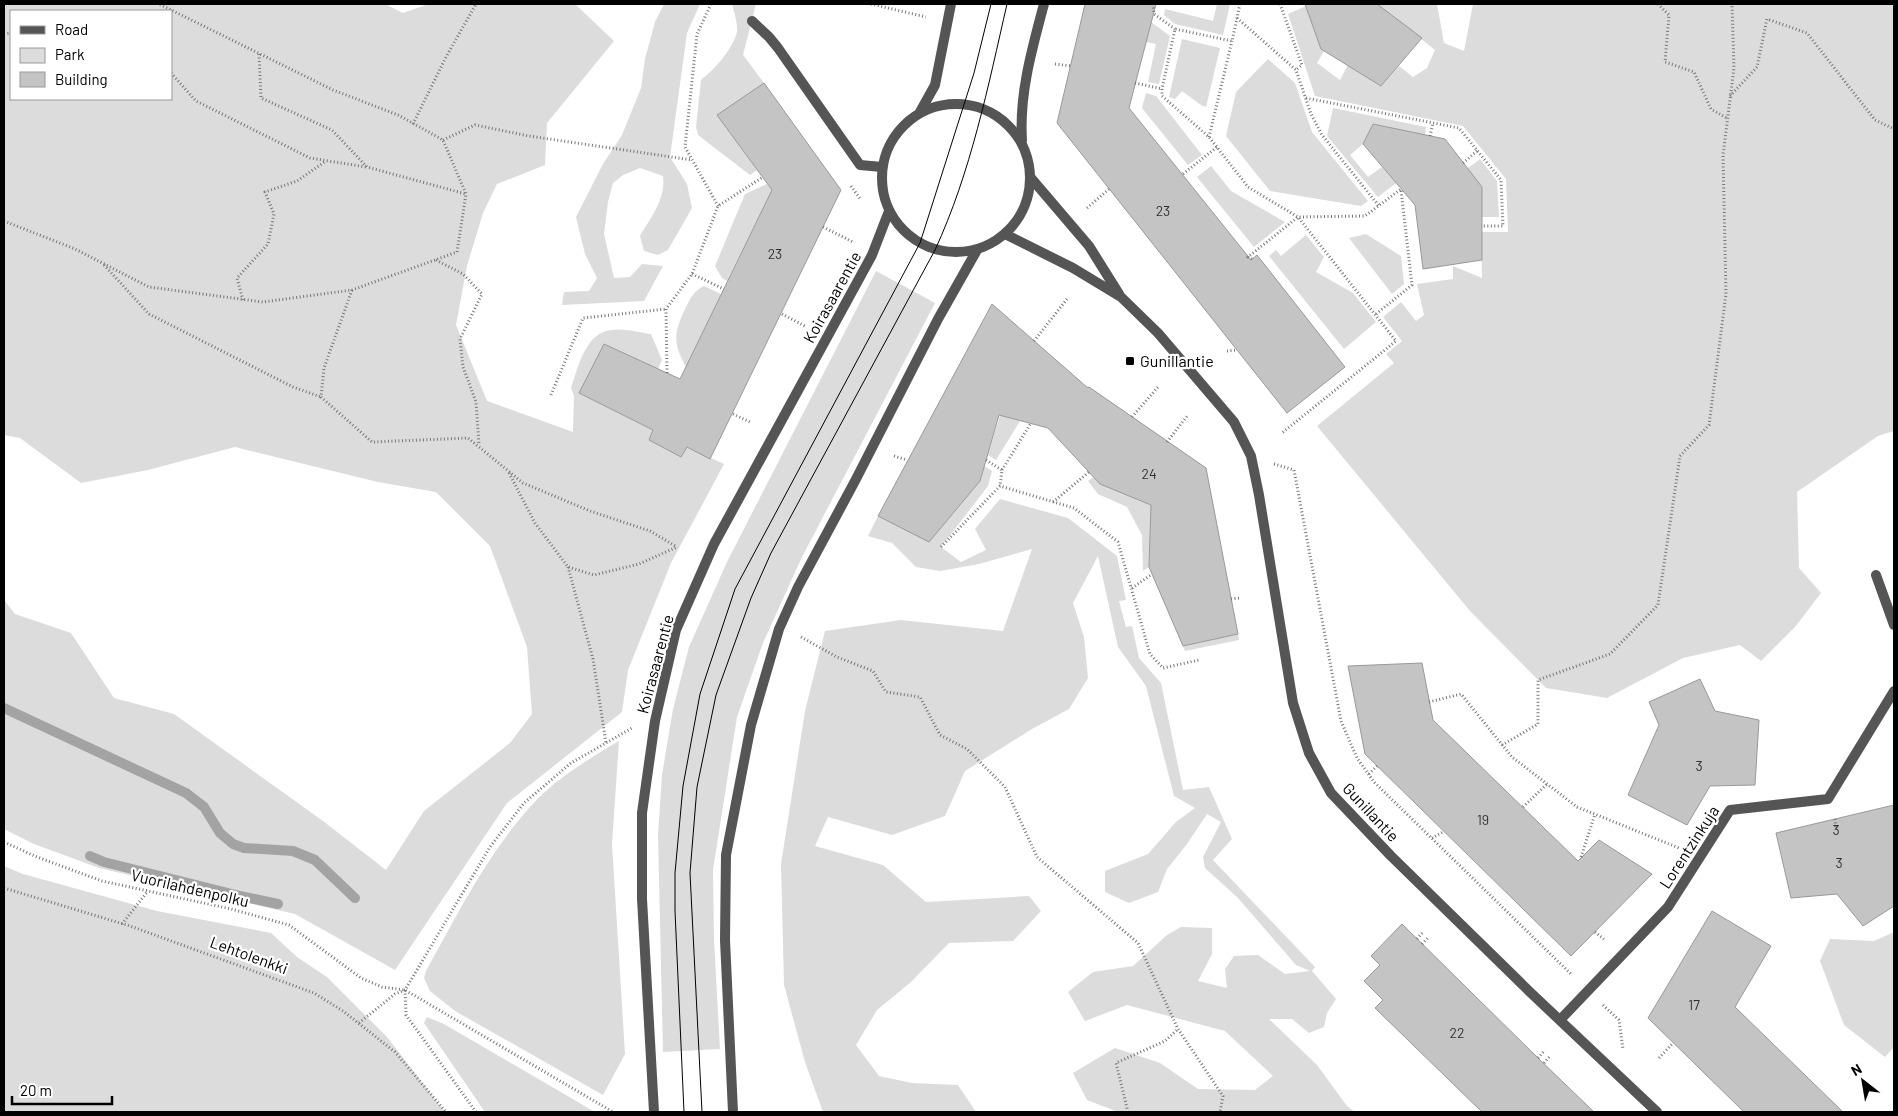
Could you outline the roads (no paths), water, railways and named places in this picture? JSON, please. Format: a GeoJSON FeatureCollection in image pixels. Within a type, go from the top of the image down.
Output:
{"type":"FeatureCollection","features":[{"type":"Feature","properties":{"kind":"street"},"geometry":{"type":"LineString","coordinates":[[920,112],[935,85],[951,4]]}},
{"type":"Feature","properties":{"kind":"street"},"geometry":{"type":"LineString","coordinates":[[1022,142],[1006,122],[995,114],[974,105],[950,103],[920,112],[909,120],[891,141],[885,154],[881,183],[889,211],[902,230],[911,237],[928,247],[956,253],[977,250],[992,244],[1005,234],[1019,218],[1028,199],[1031,178],[1029,160],[1022,142],[1020,119],[1024,84],[1044,4]]}},
{"type":"Feature","properties":{"kind":"street"},"geometry":{"type":"LineString","coordinates":[[752,21],[778,48],[860,165],[882,167]]}},
{"type":"Feature","properties":{"kind":"street","name":"Gunillantie"},"geometry":{"type":"LineString","coordinates":[[1031,178],[1089,246],[1121,297]]}},
{"type":"Feature","properties":{"kind":"street","name":"Koirasaarentie"},"geometry":{"type":"LineString","coordinates":[[654,1112],[642,899],[642,813],[655,721],[676,630],[714,544],[872,255],[889,211]]}},
{"type":"Feature","properties":{"kind":"street","name":"Gunillantie"},"geometry":{"type":"LineString","coordinates":[[1005,234],[1074,268],[1121,297],[1158,333],[1234,422],[1250,456],[1259,495],[1293,703],[1309,753],[1331,793],[1391,856],[1657,1112]]}},
{"type":"Feature","properties":{"kind":"street"},"geometry":{"type":"LineString","coordinates":[[734,1112],[725,940],[726,855],[751,725],[779,629],[798,587],[950,297],[977,250]]}},
{"type":"Feature","properties":{"kind":"street"},"geometry":{"type":"LineString","coordinates":[[1876,575],[1894,625]]}},
{"type":"Feature","properties":{"kind":"street","name":"Lorentzinkuja"},"geometry":{"type":"LineString","coordinates":[[1560,1020],[1668,907],[1730,810],[1828,799],[1894,691]]}},
{"type":"Feature","properties":{"kind":"waterway"},"geometry":{"type":"LineString","coordinates":[[4,708],[186,793],[204,807],[220,833],[233,844],[244,848],[293,851],[315,860],[355,898]]}},
{"type":"Feature","properties":{"kind":"waterway"},"geometry":{"type":"LineString","coordinates":[[90,856],[104,862],[278,904]]}},
{"type":"Feature","properties":{"kind":"tram line"},"geometry":{"type":"LineString","coordinates":[[684,1112],[675,873],[683,786],[700,694],[735,589],[920,243],[974,73],[991,4]]}},
{"type":"Feature","properties":{"kind":"tram line"},"geometry":{"type":"LineString","coordinates":[[702,1112],[690,873],[697,787],[716,695],[751,598],[771,553],[935,250],[948,220],[969,160],[1007,4]]}},
{"type":"Feature","properties":{"kind":"place","name":"Gunillantie"},"geometry":{"type":"Point","coordinates":[1130,361]}}]}
